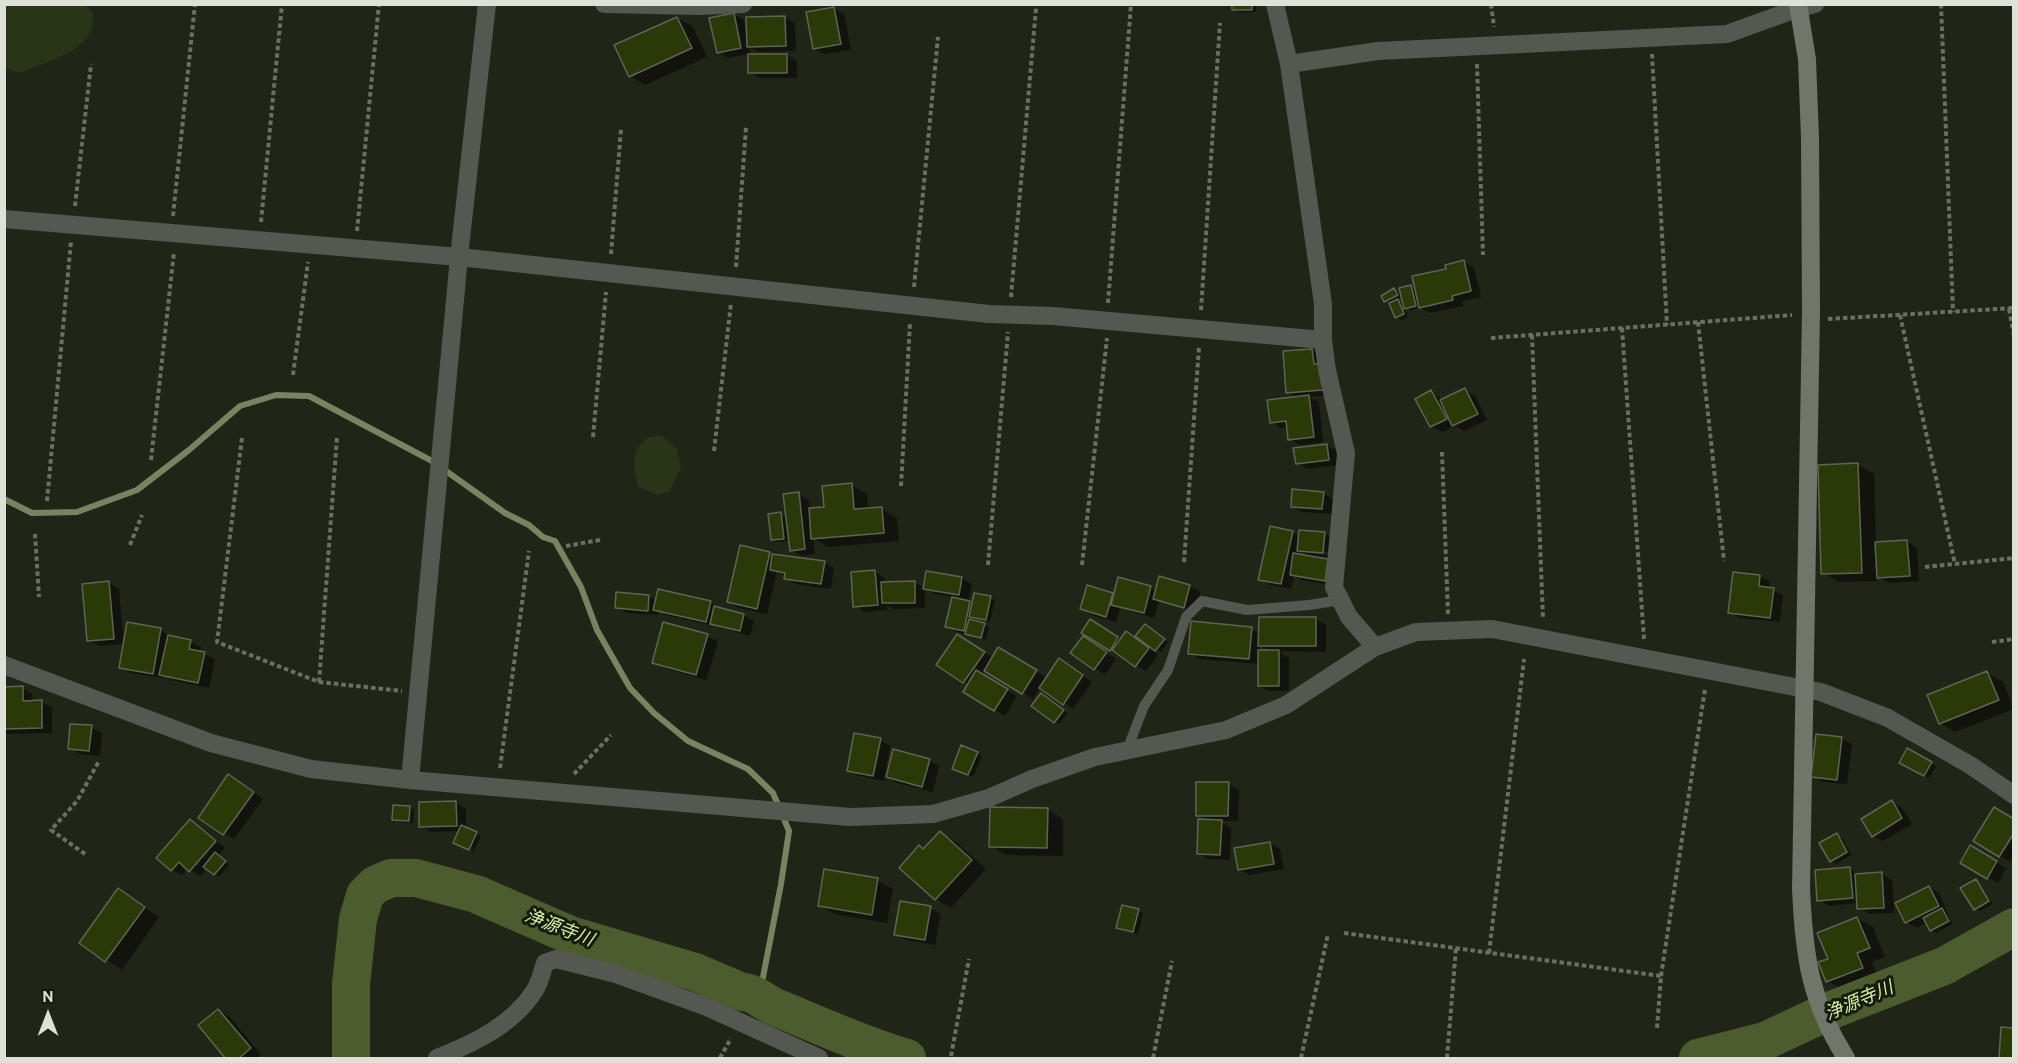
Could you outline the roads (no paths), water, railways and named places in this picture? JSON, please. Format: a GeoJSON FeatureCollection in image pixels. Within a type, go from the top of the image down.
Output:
{"type":"FeatureCollection","features":[{"type":"Feature","properties":{"kind":"street"},"geometry":{"type":"LineString","coordinates":[[410,780],[459,257],[487,4]]}},
{"type":"Feature","properties":{"kind":"street"},"geometry":{"type":"LineString","coordinates":[[604,4],[689,6],[743,4]]}},
{"type":"Feature","properties":{"kind":"street"},"geometry":{"type":"LineString","coordinates":[[1275,4],[1289,64],[1323,304],[1323,340],[1327,370],[1346,453],[1334,587],[1349,617],[1375,647]]}},
{"type":"Feature","properties":{"kind":"street"},"geometry":{"type":"LineString","coordinates":[[1289,64],[1378,51],[1728,34],[1804,6],[1810,150],[1811,312],[1801,890],[1803,936],[1810,977],[1817,1003],[1846,1059]]}},
{"type":"Feature","properties":{"kind":"street"},"geometry":{"type":"LineString","coordinates":[[4,219],[459,257],[989,314],[1053,316],[1323,340]]}},
{"type":"Feature","properties":{"kind":"street"},"geometry":{"type":"LineString","coordinates":[[4,665],[211,743],[311,769],[410,780],[850,817],[933,814],[989,798],[1032,778],[1095,757],[1226,730],[1286,705],[1375,647],[1416,632],[1492,629],[1806,688],[1888,718],[1970,765],[2013,795]]}},
{"type":"Feature","properties":{"kind":"street"},"geometry":{"type":"LineString","coordinates":[[437,1059],[505,1024],[536,989],[545,963],[556,959],[616,974],[707,1007],[819,1059]]}},
{"type":"Feature","properties":{"kind":"lane"},"geometry":{"type":"LineString","coordinates":[[1127,750],[1144,706],[1168,670],[1186,616],[1202,601],[1247,610],[1341,600]]}},
{"type":"Feature","properties":{"kind":"waterway"},"geometry":{"type":"LineString","coordinates":[[4,499],[32,513],[77,512],[137,490],[189,450],[240,406],[276,395],[309,396],[432,461],[505,513],[529,525],[543,537],[555,541],[581,587],[597,630],[630,688],[654,713],[688,741],[748,769],[773,793],[789,831],[759,998]]}},
{"type":"Feature","properties":{"kind":"waterway","name":"浄源寺川"},"geometry":{"type":"LineString","coordinates":[[351,1058],[351,984],[358,919],[365,895],[375,885],[391,878],[416,878],[476,894],[570,935],[695,972],[841,1034],[907,1058]]}},
{"type":"Feature","properties":{"kind":"waterway","name":"浄源寺川"},"geometry":{"type":"LineString","coordinates":[[1698,1058],[1765,1041],[1829,1011],[1944,966],[2014,927]]}}]}
